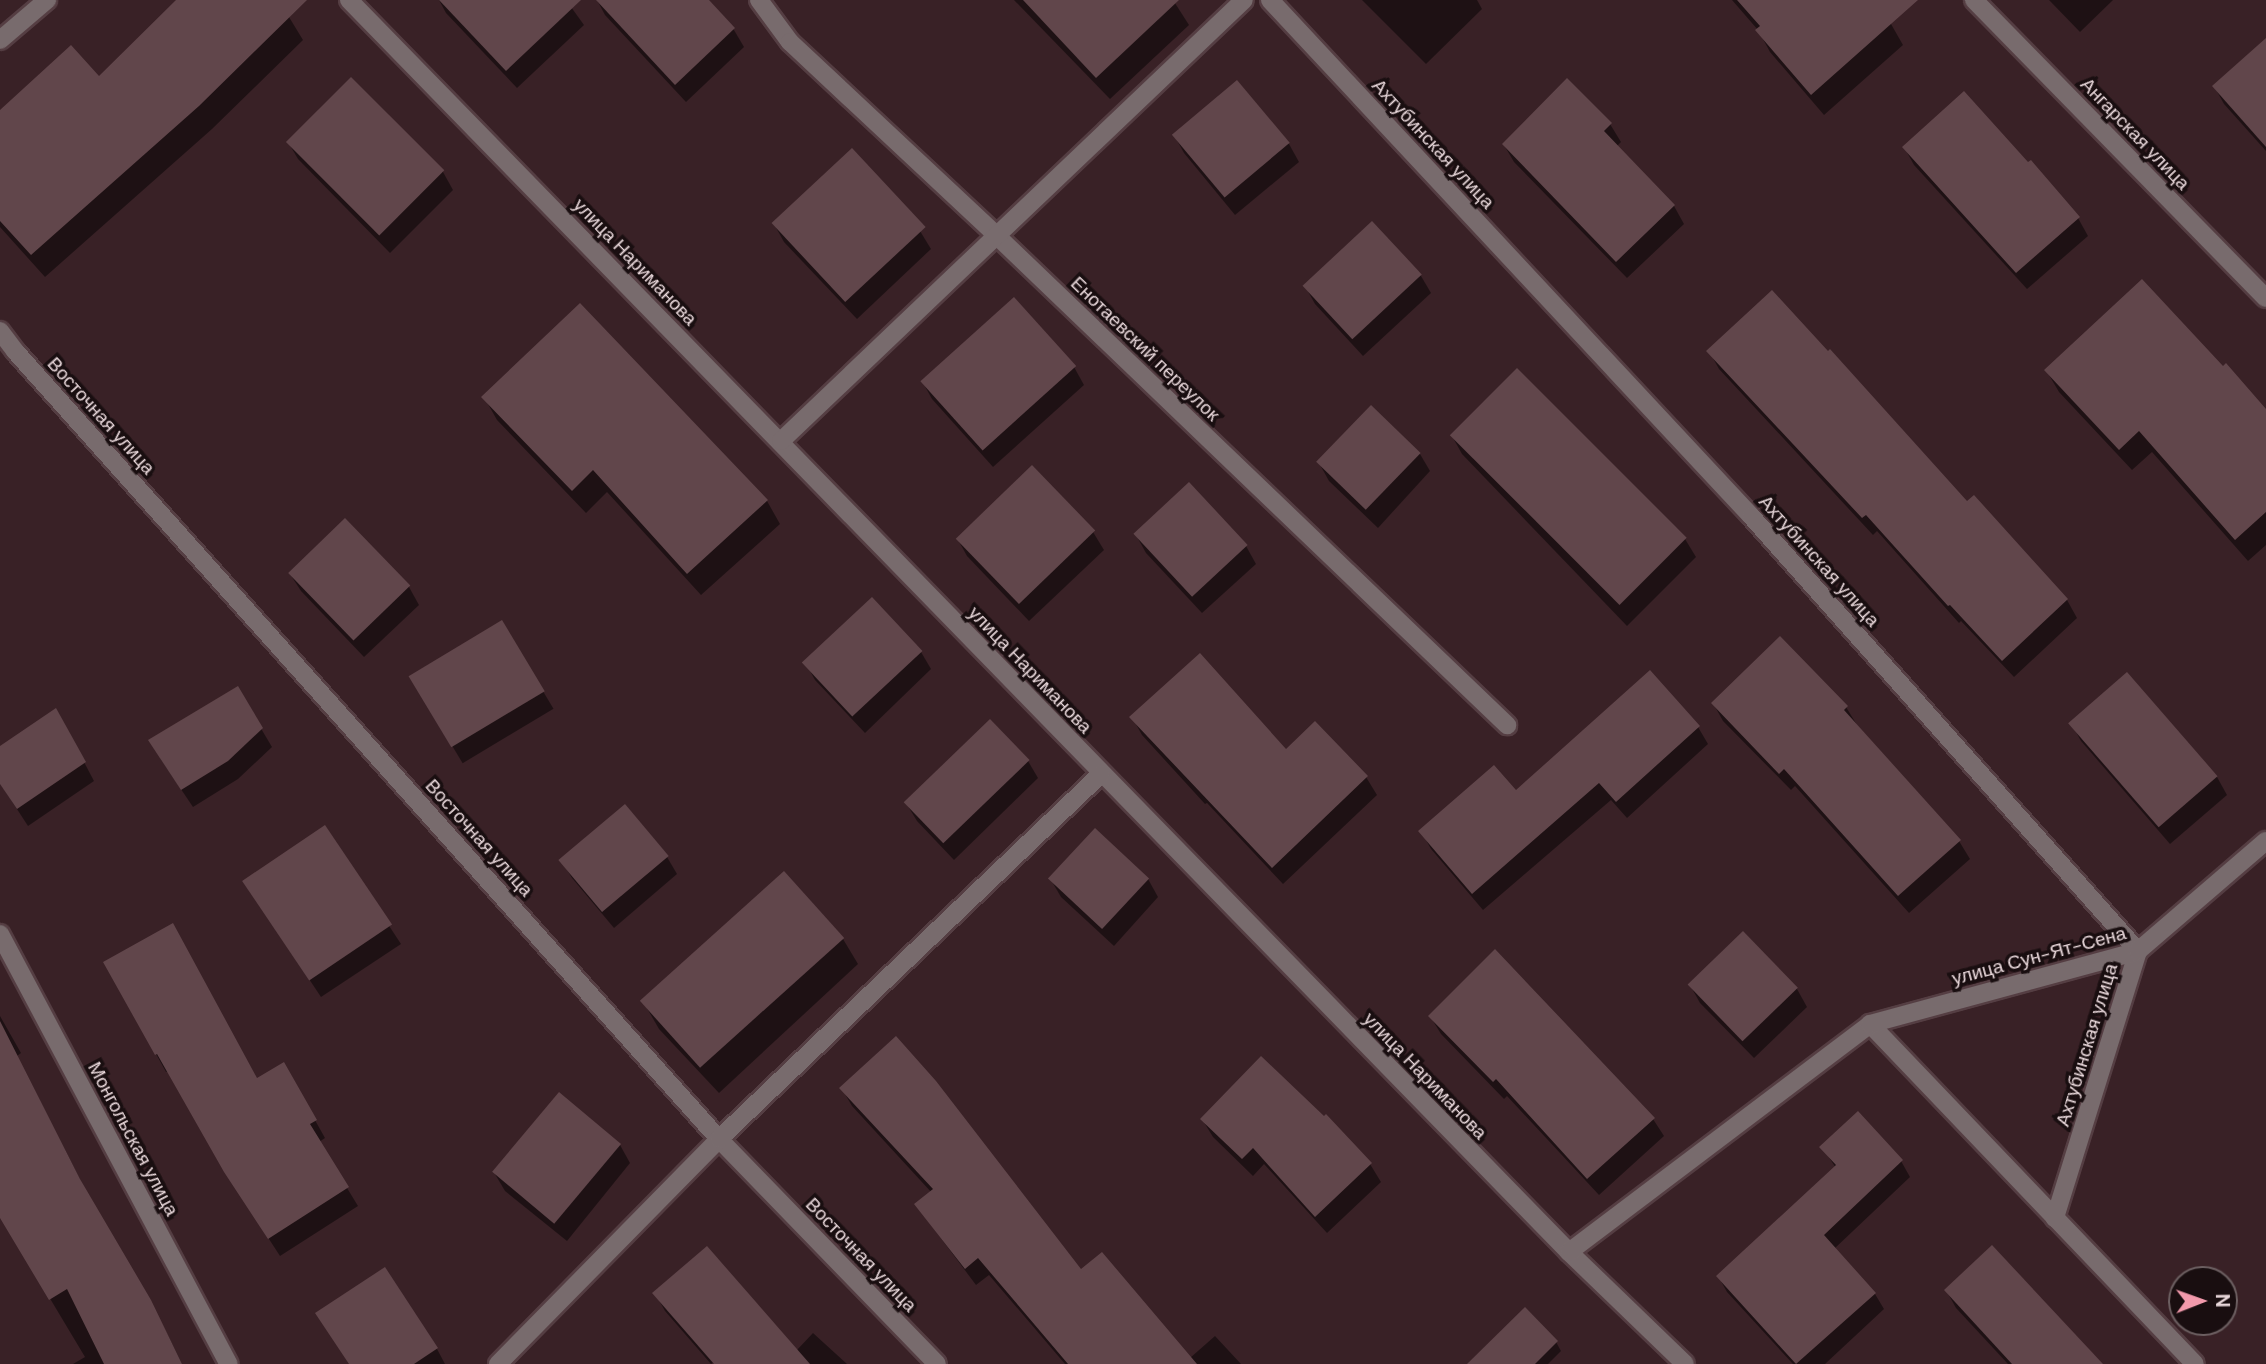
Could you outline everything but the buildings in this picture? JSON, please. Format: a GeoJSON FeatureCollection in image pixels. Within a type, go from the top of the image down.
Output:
{"type":"FeatureCollection","features":[{"type":"Feature","properties":{"kind":"street"},"geometry":{"type":"LineString","coordinates":[[0,40],[47,0]]}},
{"type":"Feature","properties":{"kind":"street","name":"улица Нариманова"},"geometry":{"type":"LineString","coordinates":[[349,0],[782,441],[1101,774],[1569,1252],[1685,1364]]}},
{"type":"Feature","properties":{"kind":"street","name":"Енотаевский переулок"},"geometry":{"type":"LineString","coordinates":[[759,0],[790,42],[997,236],[1507,725]]}},
{"type":"Feature","properties":{"kind":"street"},"geometry":{"type":"LineString","coordinates":[[782,441],[1244,0]]}},
{"type":"Feature","properties":{"kind":"street","name":"Ахтубинская улица"},"geometry":{"type":"LineString","coordinates":[[1270,0],[1751,516],[2138,951],[2055,1218]]}},
{"type":"Feature","properties":{"kind":"street","name":"Ангарская улица"},"geometry":{"type":"LineString","coordinates":[[1974,0],[2266,298]]}},
{"type":"Feature","properties":{"kind":"street","name":"Восточная улица"},"geometry":{"type":"LineString","coordinates":[[0,331],[24,362],[719,1139],[937,1364]]}},
{"type":"Feature","properties":{"kind":"street"},"geometry":{"type":"LineString","coordinates":[[498,1364],[719,1139],[1101,774]]}},
{"type":"Feature","properties":{"kind":"street","name":"улица Сун-Ят-Сена"},"geometry":{"type":"LineString","coordinates":[[1870,1024],[2138,951],[2266,841]]}},
{"type":"Feature","properties":{"kind":"street","name":"Монгольская улица"},"geometry":{"type":"LineString","coordinates":[[0,934],[229,1364]]}},
{"type":"Feature","properties":{"kind":"street"},"geometry":{"type":"LineString","coordinates":[[1569,1252],[1870,1024],[2194,1364]]}}]}
